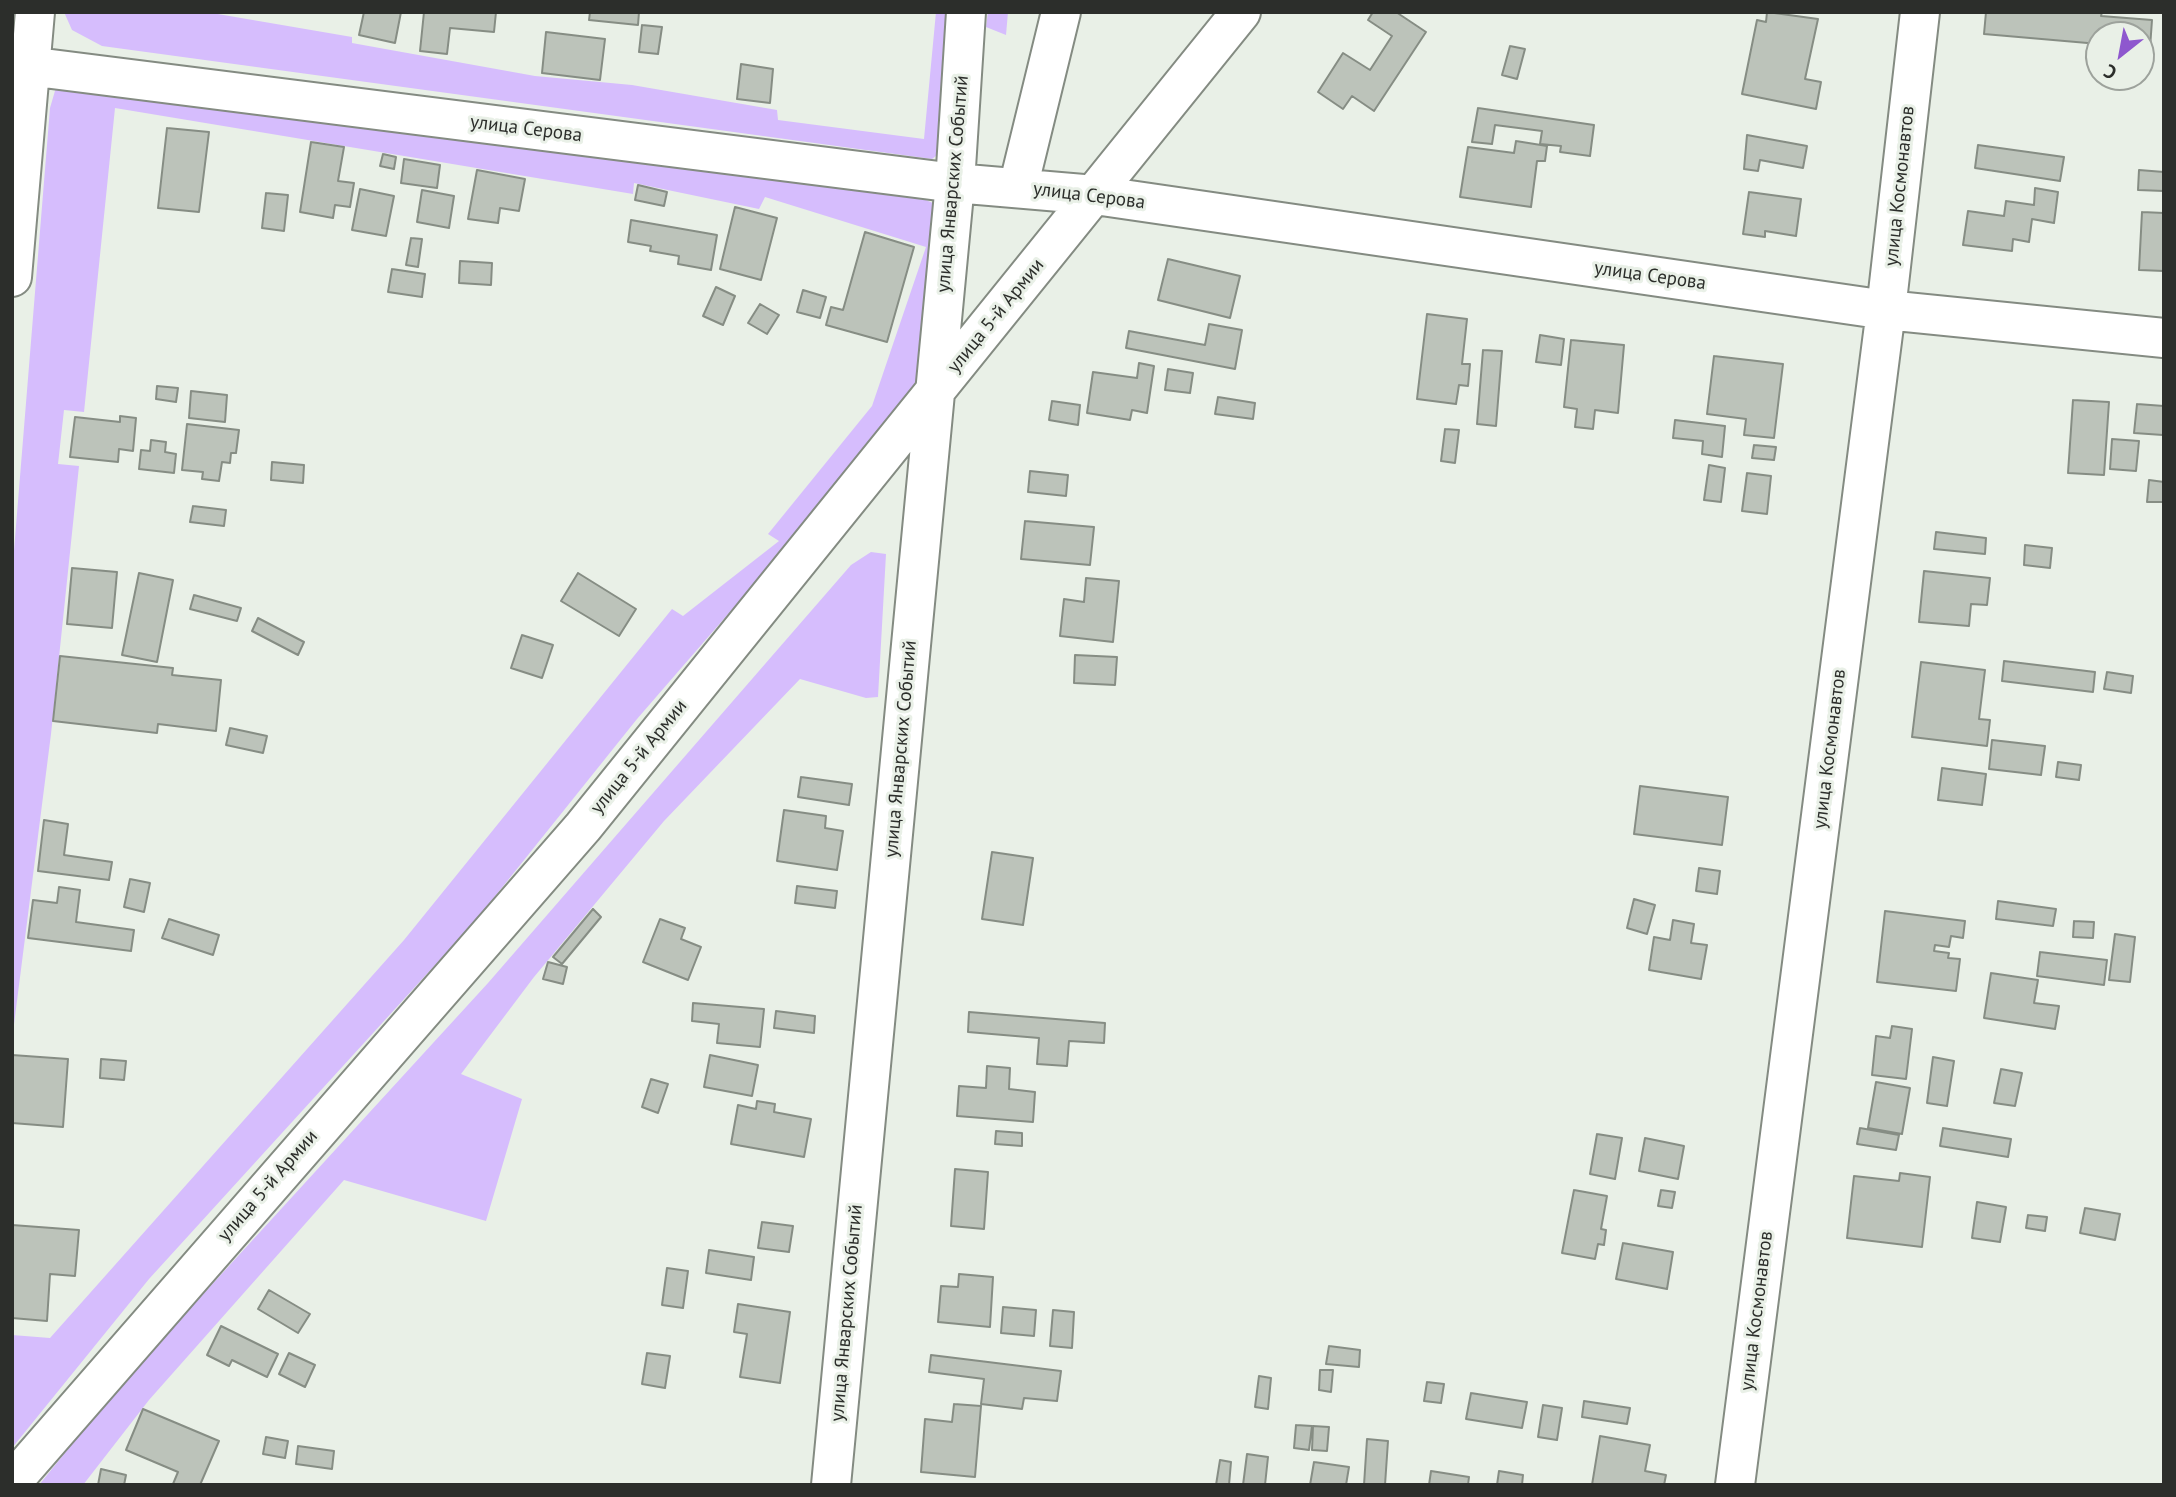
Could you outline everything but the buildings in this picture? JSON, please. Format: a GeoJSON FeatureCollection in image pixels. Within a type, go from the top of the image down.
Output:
{"type":"FeatureCollection","features":[{"type":"Feature","properties":{"kind":"street"},"geometry":{"type":"LineString","coordinates":[[12,277],[21,65],[35,12]]}},
{"type":"Feature","properties":{"kind":"street","name":"улица Январских Событий"},"geometry":{"type":"LineString","coordinates":[[831,1485],[955,183],[967,12]]}},
{"type":"Feature","properties":{"kind":"street"},"geometry":{"type":"LineString","coordinates":[[1018,188],[1061,12]]}},
{"type":"Feature","properties":{"kind":"street","name":"улица 5-й Армии"},"geometry":{"type":"LineString","coordinates":[[12,1482],[583,827],[1241,12]]}},
{"type":"Feature","properties":{"kind":"street","name":"улица Космонавтов"},"geometry":{"type":"LineString","coordinates":[[1735,1485],[1886,310],[1920,12]]}},
{"type":"Feature","properties":{"kind":"street","name":"улица Серова"},"geometry":{"type":"LineString","coordinates":[[21,65],[955,183],[1095,195],[1886,310],[2164,338]]}},
{"type":"Feature","properties":{"kind":"shaded area"},"geometry":{"type":"Polygon","coordinates":[[[64,12],[206,12],[352,37],[352,43],[535,76],[632,85],[777,110],[778,120],[924,139],[936,12],[956,12],[941,152],[932,159],[102,46],[72,30],[64,12]]]}},
{"type":"Feature","properties":{"kind":"shaded area"},"geometry":{"type":"Polygon","coordinates":[[[988,12],[1008,12],[1006,35],[986,27],[988,12]]]}},
{"type":"Feature","properties":{"kind":"shaded area"},"geometry":{"type":"Polygon","coordinates":[[[57,84],[926,200],[944,208],[932,347],[906,401],[794,538],[637,719],[476,920],[149,1279],[12,1448],[12,1335],[50,1338],[404,940],[672,609],[683,616],[779,541],[768,534],[872,406],[926,247],[765,197],[759,209],[634,183],[633,194],[115,108],[84,412],[64,410],[58,464],[79,466],[51,734],[12,1040],[12,575],[50,108],[57,84]]]}},
{"type":"Feature","properties":{"kind":"shaded area"},"geometry":{"type":"Polygon","coordinates":[[[871,552],[886,554],[878,697],[866,698],[800,679],[664,821],[534,977],[461,1074],[522,1099],[486,1221],[344,1180],[149,1400],[83,1485],[39,1485],[119,1386],[488,983],[851,565],[871,552]]]}}]}
